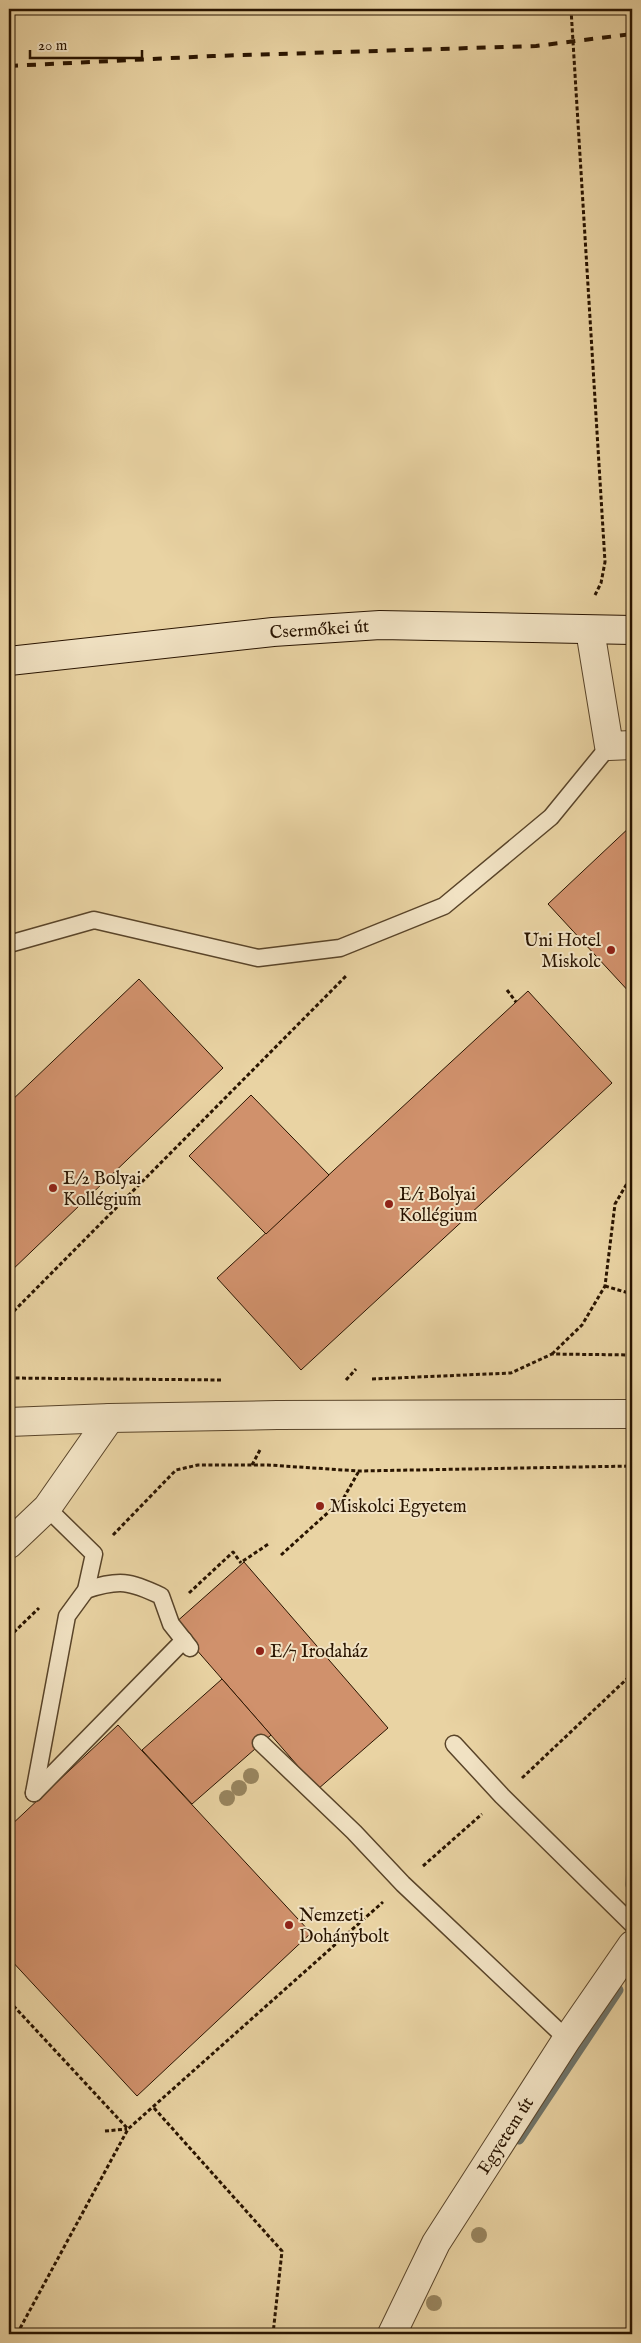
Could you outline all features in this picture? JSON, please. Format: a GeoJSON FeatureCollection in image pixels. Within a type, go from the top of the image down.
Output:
{"type":"FeatureCollection","features":[{"type":"Feature","properties":{"kind":"street","name":"Csermőkei út"},"geometry":{"type":"LineString","coordinates":[[9,661],[273,632],[370,626],[632,630]]}},
{"type":"Feature","properties":{"kind":"street"},"geometry":{"type":"LineString","coordinates":[[590,630],[621,746]]}},
{"type":"Feature","properties":{"kind":"street"},"geometry":{"type":"LineString","coordinates":[[9,1422],[110,1418],[632,1414]]}},
{"type":"Feature","properties":{"kind":"street"},"geometry":{"type":"LineString","coordinates":[[9,1544],[47,1508],[110,1418]]}},
{"type":"Feature","properties":{"kind":"street","name":"Egyetem út"},"geometry":{"type":"LineString","coordinates":[[392,2334],[436,2243],[567,2039],[632,1945]]}},
{"type":"Feature","properties":{"kind":"lane"},"geometry":{"type":"LineString","coordinates":[[9,944],[94,920],[258,958],[340,948],[444,906],[551,817],[621,746]]}},
{"type":"Feature","properties":{"kind":"lane"},"geometry":{"type":"LineString","coordinates":[[47,1508],[94,1554],[86,1590],[67,1616],[34,1794],[187,1644],[171,1624],[161,1596],[140,1586],[111,1582],[86,1590]]}},
{"type":"Feature","properties":{"kind":"lane"},"geometry":{"type":"LineString","coordinates":[[262,1743],[354,1832],[403,1884],[567,2039]]}},
{"type":"Feature","properties":{"kind":"lane"},"geometry":{"type":"LineString","coordinates":[[454,1744],[502,1796],[632,1924]]}},
{"type":"Feature","properties":{"kind":"path"},"geometry":{"type":"LineString","coordinates":[[570,9],[605,562],[601,583],[591,602]]}},
{"type":"Feature","properties":{"kind":"path"},"geometry":{"type":"LineString","coordinates":[[9,1316],[346,976]]}},
{"type":"Feature","properties":{"kind":"path"},"geometry":{"type":"LineString","coordinates":[[506,990],[516,1002]]}},
{"type":"Feature","properties":{"kind":"path"},"geometry":{"type":"LineString","coordinates":[[366,1379],[511,1373],[552,1354],[582,1324],[605,1286],[615,1204],[632,1175]]}},
{"type":"Feature","properties":{"kind":"path"},"geometry":{"type":"LineString","coordinates":[[605,1286],[632,1294]]}},
{"type":"Feature","properties":{"kind":"path"},"geometry":{"type":"LineString","coordinates":[[552,1354],[632,1355]]}},
{"type":"Feature","properties":{"kind":"path"},"geometry":{"type":"LineString","coordinates":[[346,1380],[356,1369]]}},
{"type":"Feature","properties":{"kind":"path"},"geometry":{"type":"LineString","coordinates":[[9,1378],[229,1380]]}},
{"type":"Feature","properties":{"kind":"path"},"geometry":{"type":"LineString","coordinates":[[337,1380],[356,1379]]}},
{"type":"Feature","properties":{"kind":"path"},"geometry":{"type":"LineString","coordinates":[[124,1524],[176,1470],[198,1465],[268,1465],[359,1471],[632,1466]]}},
{"type":"Feature","properties":{"kind":"path"},"geometry":{"type":"LineString","coordinates":[[282,1555],[343,1498],[359,1471]]}},
{"type":"Feature","properties":{"kind":"path"},"geometry":{"type":"LineString","coordinates":[[167,1613],[233,1552],[242,1562],[270,1543]]}},
{"type":"Feature","properties":{"kind":"path"},"geometry":{"type":"LineString","coordinates":[[17,2334],[128,2129],[154,2108],[502,1796],[632,1674]]}},
{"type":"Feature","properties":{"kind":"path"},"geometry":{"type":"LineString","coordinates":[[9,2001],[128,2129]]}},
{"type":"Feature","properties":{"kind":"path"},"geometry":{"type":"LineString","coordinates":[[154,2108],[282,2251],[273,2334]]}},
{"type":"Feature","properties":{"kind":"path"},"geometry":{"type":"LineString","coordinates":[[105,2131],[128,2129]]}},
{"type":"Feature","properties":{"kind":"building","name":"Uni Hotel Miskolc"},"geometry":{"type":"Polygon","coordinates":[[[632,825],[632,995],[548,904],[632,825]]]}},
{"type":"Feature","properties":{"kind":"building","name":"E/2 Bolyai Kollégium"},"geometry":{"type":"Polygon","coordinates":[[[139,979],[223,1068],[9,1273],[9,1103],[139,979]]]}},
{"type":"Feature","properties":{"kind":"building","name":"E/1 Bolyai Kollégium"},"geometry":{"type":"Polygon","coordinates":[[[528,991],[612,1083],[301,1370],[217,1278],[528,991]]]}},
{"type":"Feature","properties":{"kind":"building"},"geometry":{"type":"Polygon","coordinates":[[[251,1095],[329,1175],[266,1234],[189,1156],[251,1095]]]}},
{"type":"Feature","properties":{"kind":"building","name":"E/7 Irodaház"},"geometry":{"type":"Polygon","coordinates":[[[244,1562],[388,1728],[318,1789],[174,1624],[244,1562]]]}},
{"type":"Feature","properties":{"kind":"building"},"geometry":{"type":"Polygon","coordinates":[[[222,1679],[271,1735],[192,1804],[142,1750],[222,1679]]]}},
{"type":"Feature","properties":{"kind":"building"},"geometry":{"type":"Polygon","coordinates":[[[118,1725],[311,1933],[137,2096],[9,1958],[9,1827],[118,1725]]]}},
{"type":"Feature","properties":{"kind":"waterway"},"geometry":{"type":"LineString","coordinates":[[631,1885],[632,1864]]}},
{"type":"Feature","properties":{"kind":"waterway"},"geometry":{"type":"LineString","coordinates":[[519,2139],[618,1990]]}},
{"type":"Feature","properties":{"kind":"railway"},"geometry":{"type":"LineString","coordinates":[[9,66],[213,56],[536,46],[632,34]]}},
{"type":"Feature","properties":{"kind":"place","name":"Uni Hotel Miskolc"},"geometry":{"type":"Point","coordinates":[611,950]}},
{"type":"Feature","properties":{"kind":"place","name":"E/2 Bolyai Kollégium"},"geometry":{"type":"Point","coordinates":[53,1188]}},
{"type":"Feature","properties":{"kind":"place","name":"E/1 Bolyai Kollégium"},"geometry":{"type":"Point","coordinates":[389,1204]}},
{"type":"Feature","properties":{"kind":"place","name":"Miskolci Egyetem"},"geometry":{"type":"Point","coordinates":[320,1506]}},
{"type":"Feature","properties":{"kind":"place","name":"E/7 Irodaház"},"geometry":{"type":"Point","coordinates":[260,1651]}},
{"type":"Feature","properties":{"kind":"place","name":"Nemzeti Dohánybolt"},"geometry":{"type":"Point","coordinates":[289,1925]}}]}
